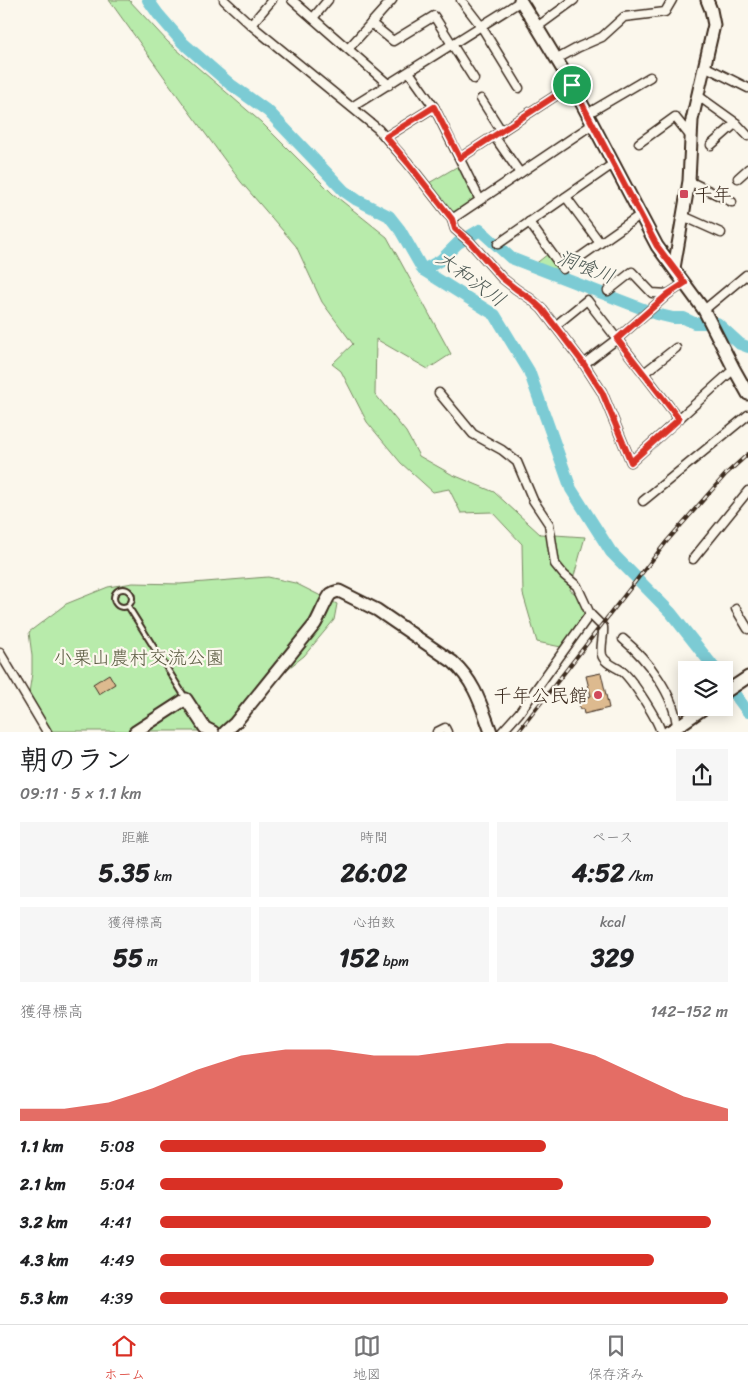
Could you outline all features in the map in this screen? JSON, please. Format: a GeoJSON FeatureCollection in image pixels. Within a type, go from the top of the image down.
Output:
{"type":"FeatureCollection","features":[{"type":"Feature","properties":{"kind":"street"},"geometry":{"type":"LineString","coordinates":[[224,0],[250,25],[378,128],[452,219],[455,229],[470,242],[502,278],[542,309],[584,364],[602,392],[631,462],[734,369]]}},
{"type":"Feature","properties":{"kind":"street"},"geometry":{"type":"LineString","coordinates":[[250,25],[272,0]]}},
{"type":"Feature","properties":{"kind":"street"},"geometry":{"type":"LineString","coordinates":[[292,0],[389,85]]}},
{"type":"Feature","properties":{"kind":"street"},"geometry":{"type":"LineString","coordinates":[[313,18],[328,0]]}},
{"type":"Feature","properties":{"kind":"street"},"geometry":{"type":"LineString","coordinates":[[348,49],[392,0]]}},
{"type":"Feature","properties":{"kind":"street"},"geometry":{"type":"LineString","coordinates":[[461,0],[481,26],[519,88]]}},
{"type":"Feature","properties":{"kind":"street"},"geometry":{"type":"LineString","coordinates":[[537,26],[574,0]]}},
{"type":"Feature","properties":{"kind":"street"},"geometry":{"type":"LineString","coordinates":[[557,59],[602,37],[624,17],[665,12],[672,0]]}},
{"type":"Feature","properties":{"kind":"street"},"geometry":{"type":"LineString","coordinates":[[674,268],[689,180],[692,120],[714,25],[711,10],[706,0]]}},
{"type":"Feature","properties":{"kind":"street"},"geometry":{"type":"LineString","coordinates":[[352,107],[520,1],[572,85],[657,246],[704,310],[748,394]]}},
{"type":"Feature","properties":{"kind":"street"},"geometry":{"type":"LineString","coordinates":[[371,23],[392,41],[434,16],[474,79]]}},
{"type":"Feature","properties":{"kind":"street"},"geometry":{"type":"LineString","coordinates":[[704,66],[747,86]]}},
{"type":"Feature","properties":{"kind":"street"},"geometry":{"type":"LineString","coordinates":[[409,72],[434,107],[480,200]]}},
{"type":"Feature","properties":{"kind":"street"},"geometry":{"type":"LineString","coordinates":[[452,219],[520,173],[650,76]]}},
{"type":"Feature","properties":{"kind":"street"},"geometry":{"type":"LineString","coordinates":[[460,158],[572,85]]}},
{"type":"Feature","properties":{"kind":"street"},"geometry":{"type":"LineString","coordinates":[[697,95],[736,123],[748,136]]}},
{"type":"Feature","properties":{"kind":"street"},"geometry":{"type":"LineString","coordinates":[[481,99],[502,132]]}},
{"type":"Feature","properties":{"kind":"street"},"geometry":{"type":"LineString","coordinates":[[386,137],[434,107]]}},
{"type":"Feature","properties":{"kind":"street"},"geometry":{"type":"LineString","coordinates":[[639,143],[675,117],[691,137]]}},
{"type":"Feature","properties":{"kind":"street"},"geometry":{"type":"LineString","coordinates":[[711,145],[736,123]]}},
{"type":"Feature","properties":{"kind":"street"},"geometry":{"type":"LineString","coordinates":[[494,136],[520,173]]}},
{"type":"Feature","properties":{"kind":"street"},"geometry":{"type":"LineString","coordinates":[[498,244],[613,164]]}},
{"type":"Feature","properties":{"kind":"street"},"geometry":{"type":"LineString","coordinates":[[738,178],[748,170]]}},
{"type":"Feature","properties":{"kind":"street"},"geometry":{"type":"LineString","coordinates":[[689,180],[732,202]]}},
{"type":"Feature","properties":{"kind":"street"},"geometry":{"type":"LineString","coordinates":[[566,197],[600,243]]}},
{"type":"Feature","properties":{"kind":"street"},"geometry":{"type":"LineString","coordinates":[[529,222],[563,270],[640,216]]}},
{"type":"Feature","properties":{"kind":"street"},"geometry":{"type":"LineString","coordinates":[[683,216],[721,233]]}},
{"type":"Feature","properties":{"kind":"street"},"geometry":{"type":"LineString","coordinates":[[608,291],[632,272],[652,293],[668,294]]}},
{"type":"Feature","properties":{"kind":"street"},"geometry":{"type":"LineString","coordinates":[[704,310],[746,275],[748,277]]}},
{"type":"Feature","properties":{"kind":"street"},"geometry":{"type":"LineString","coordinates":[[584,364],[617,339],[668,294],[685,283]]}},
{"type":"Feature","properties":{"kind":"street"},"geometry":{"type":"LineString","coordinates":[[555,326],[587,300],[679,419]]}},
{"type":"Feature","properties":{"kind":"street"},"geometry":{"type":"LineString","coordinates":[[644,373],[676,348]]}},
{"type":"Feature","properties":{"kind":"street"},"geometry":{"type":"LineString","coordinates":[[439,393],[473,434],[502,450],[517,462],[533,500],[549,524],[555,564],[577,586],[590,614],[604,627],[603,658],[622,672],[632,684],[651,712],[660,732]]}},
{"type":"Feature","properties":{"kind":"street"},"geometry":{"type":"LineString","coordinates":[[643,501],[748,415]]}},
{"type":"Feature","properties":{"kind":"street"},"geometry":{"type":"LineString","coordinates":[[692,560],[748,491]]}},
{"type":"Feature","properties":{"kind":"street"},"geometry":{"type":"LineString","coordinates":[[224,732],[235,723],[315,624],[329,596],[333,592],[339,592],[377,610],[460,668],[473,685],[491,732]]}},
{"type":"Feature","properties":{"kind":"street"},"geometry":{"type":"LineString","coordinates":[[736,609],[748,629]]}},
{"type":"Feature","properties":{"kind":"street"},"geometry":{"type":"LineString","coordinates":[[502,732],[519,713],[590,614]]}},
{"type":"Feature","properties":{"kind":"street"},"geometry":{"type":"LineString","coordinates":[[623,639],[634,648],[666,688],[676,716],[675,730]]}},
{"type":"Feature","properties":{"kind":"street"},"geometry":{"type":"LineString","coordinates":[[0,653],[47,732]]}},
{"type":"Feature","properties":{"kind":"street"},"geometry":{"type":"LineString","coordinates":[[733,687],[748,676]]}},
{"type":"Feature","properties":{"kind":"street"},"geometry":{"type":"LineString","coordinates":[[135,732],[186,699],[205,728],[213,732]]}},
{"type":"Feature","properties":{"kind":"street"},"geometry":{"type":"LineString","coordinates":[[675,730],[693,716]]}},
{"type":"Feature","properties":{"kind":"street"},"geometry":{"type":"LineString","coordinates":[[437,732],[445,728],[448,732]]}},
{"type":"Feature","properties":{"kind":"lane"},"geometry":{"type":"LineString","coordinates":[[120,590],[127,590],[132,596],[128,606],[120,607],[115,602],[115,595],[120,590]]}},
{"type":"Feature","properties":{"kind":"lane"},"geometry":{"type":"LineString","coordinates":[[128,606],[186,699]]}},
{"type":"Feature","properties":{"kind":"green space"},"geometry":{"type":"Polygon","coordinates":[[[109,0],[129,0],[168,42],[261,122],[333,194],[387,237],[451,354],[428,369],[376,339],[375,394],[406,432],[419,456],[451,474],[494,492],[540,534],[585,537],[570,590],[590,605],[561,647],[537,642],[523,594],[522,544],[492,512],[461,513],[449,489],[433,492],[401,463],[367,422],[341,371],[332,364],[353,344],[322,302],[296,246],[241,182],[109,0]]]}},
{"type":"Feature","properties":{"kind":"green space"},"geometry":{"type":"Polygon","coordinates":[[[460,165],[475,195],[475,201],[458,212],[452,211],[429,183],[460,165]]]}},
{"type":"Feature","properties":{"kind":"green space"},"geometry":{"type":"Polygon","coordinates":[[[548,254],[558,268],[551,273],[534,265],[548,254]]]}},
{"type":"Feature","properties":{"kind":"green space","name":"小栗山農村交流公園"},"geometry":{"type":"Polygon","coordinates":[[[268,577],[295,583],[337,604],[334,620],[304,656],[281,674],[237,731],[52,731],[29,693],[32,656],[29,632],[66,604],[108,587],[133,583],[180,584],[268,577]]]}},
{"type":"Feature","properties":{"kind":"building","name":"千年公民館"},"geometry":{"type":"Polygon","coordinates":[[[601,673],[609,708],[584,714],[583,709],[580,709],[578,700],[591,696],[586,676],[601,673]]]}},
{"type":"Feature","properties":{"kind":"building"},"geometry":{"type":"Polygon","coordinates":[[[109,674],[115,684],[99,694],[93,684],[109,674]]]}},
{"type":"Feature","properties":{"kind":"waterway","name":"大和沢川"},"geometry":{"type":"LineString","coordinates":[[148,0],[183,43],[230,84],[269,112],[344,191],[357,200],[389,216],[400,230],[423,270],[495,315],[529,371],[571,489],[611,552],[671,613],[709,661]]}},
{"type":"Feature","properties":{"kind":"waterway","name":"洞喰川"},"geometry":{"type":"LineString","coordinates":[[423,270],[441,260],[458,243],[480,230],[511,258],[656,314],[673,318],[684,318],[694,323],[717,323],[740,344],[748,347]]}},
{"type":"Feature","properties":{"kind":"waterway","name":"大和沢川"},"geometry":{"type":"LineString","coordinates":[[733,692],[748,712]]}},
{"type":"Feature","properties":{"kind":"railway"},"geometry":{"type":"LineString","coordinates":[[518,732],[667,541],[726,474],[748,454]]}},
{"type":"Feature","properties":{"kind":"place","name":"千年"},"geometry":{"type":"Point","coordinates":[684,194]}},
{"type":"Feature","properties":{"kind":"place","name":"千年公民館"},"geometry":{"type":"Point","coordinates":[598,695]}},
{"type":"Feature","properties":{"kind":"route"},"geometry":{"type":"LineString","coordinates":[[572,85],[657,246],[685,283],[668,294],[617,339],[679,419],[631,462],[602,392],[584,364],[542,309],[502,278],[470,242],[455,229],[452,219],[386,137],[434,107],[460,158],[572,85]]}}]}
